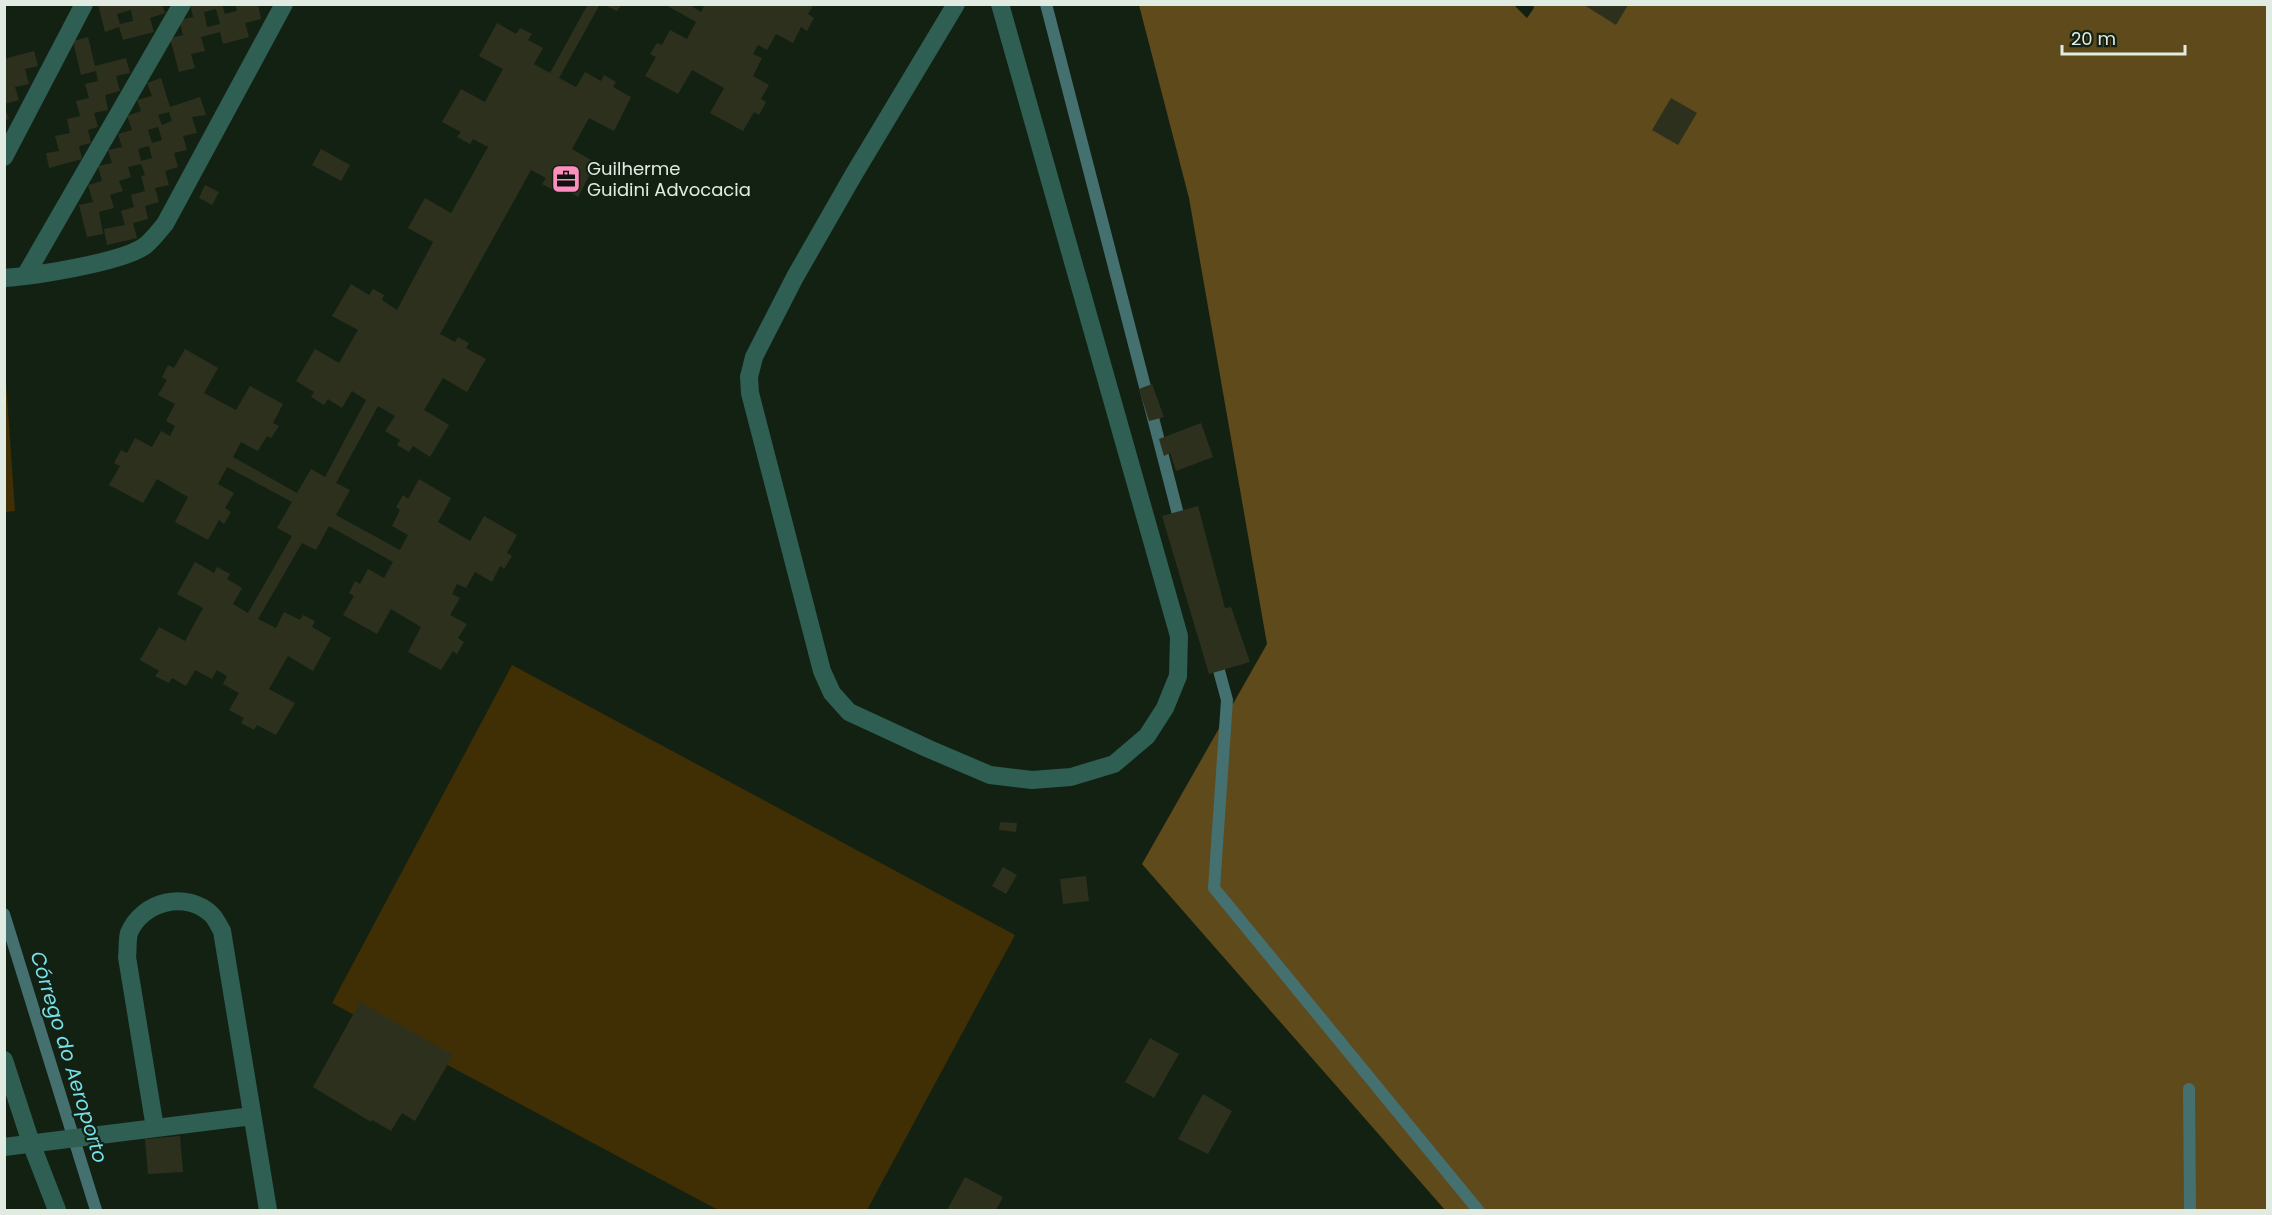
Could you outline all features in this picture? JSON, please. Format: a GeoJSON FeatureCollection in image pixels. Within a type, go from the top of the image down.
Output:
{"type":"FeatureCollection","features":[{"type":"Feature","properties":{"kind":"street"},"geometry":{"type":"LineString","coordinates":[[4,157],[84,4]]}},
{"type":"Feature","properties":{"kind":"street"},"geometry":{"type":"LineString","coordinates":[[25,276],[182,4]]}},
{"type":"Feature","properties":{"kind":"street"},"geometry":{"type":"LineString","coordinates":[[4,278],[124,257],[146,246],[165,224],[284,4]]}},
{"type":"Feature","properties":{"kind":"street"},"geometry":{"type":"LineString","coordinates":[[956,4],[795,277],[754,357],[749,377],[750,393],[822,671],[832,693],[849,712],[929,749],[990,775],[1032,780],[1071,777],[1114,765],[1147,736],[1165,708],[1178,676],[1179,636],[1000,4]]}},
{"type":"Feature","properties":{"kind":"street"},"geometry":{"type":"LineString","coordinates":[[155,1128],[127,957],[129,934],[144,911],[166,902],[192,903],[212,915],[222,931],[268,1210]]}},
{"type":"Feature","properties":{"kind":"street"},"geometry":{"type":"LineString","coordinates":[[4,1060],[31,1143],[57,1210]]}},
{"type":"Feature","properties":{"kind":"street"},"geometry":{"type":"LineString","coordinates":[[4,1147],[252,1116]]}},
{"type":"Feature","properties":{"kind":"shaded area"},"geometry":{"type":"Polygon","coordinates":[[[1513,4],[1527,18],[1534,8],[1533,4],[2267,5],[2267,1210],[1445,1210],[1142,864],[1267,644],[1189,198],[1139,5],[1513,4]]]}},
{"type":"Feature","properties":{"kind":"shaded area"},"geometry":{"type":"Polygon","coordinates":[[[5,368],[15,511],[4,512],[5,368]]]}},
{"type":"Feature","properties":{"kind":"shaded area"},"geometry":{"type":"Polygon","coordinates":[[[512,665],[1015,935],[867,1210],[718,1210],[332,1003],[512,665]]]}},
{"type":"Feature","properties":{"kind":"building"},"geometry":{"type":"Polygon","coordinates":[[[98,4],[130,4],[131,6],[162,4],[165,13],[150,18],[154,32],[123,40],[119,27],[105,32],[98,4]],[[131,10],[117,14],[120,24],[133,21],[131,10]]]}},
{"type":"Feature","properties":{"kind":"building"},"geometry":{"type":"Polygon","coordinates":[[[190,4],[222,4],[225,14],[237,11],[235,4],[258,4],[261,19],[245,23],[249,37],[223,44],[220,32],[201,37],[205,51],[191,54],[195,68],[179,72],[170,38],[183,35],[179,20],[193,17],[190,4]],[[216,9],[204,12],[207,27],[220,24],[216,9]]]}},
{"type":"Feature","properties":{"kind":"building"},"geometry":{"type":"Polygon","coordinates":[[[588,4],[600,4],[559,78],[576,87],[585,72],[601,81],[604,75],[616,82],[613,87],[631,97],[614,131],[589,118],[572,149],[596,163],[578,197],[558,185],[555,191],[542,184],[546,178],[531,170],[440,334],[455,342],[458,337],[469,343],[466,348],[486,359],[467,392],[443,378],[424,410],[449,425],[430,457],[413,446],[409,452],[397,445],[400,440],[385,431],[395,416],[378,406],[336,483],[350,490],[336,515],[400,550],[408,535],[392,526],[400,510],[396,507],[403,495],[408,499],[419,479],[451,498],[438,522],[470,541],[484,516],[517,535],[507,553],[512,556],[504,569],[500,566],[492,582],[475,572],[466,588],[457,584],[452,594],[460,598],[450,615],[467,624],[458,638],[464,642],[457,654],[453,651],[441,670],[408,652],[421,627],[391,609],[377,634],[343,615],[354,596],[349,593],[355,581],[360,584],[368,569],[384,578],[393,562],[329,526],[316,550],[302,543],[258,619],[276,628],[284,612],[300,620],[303,615],[315,621],[312,627],[331,638],[313,671],[288,656],[269,689],[295,703],[276,735],[257,725],[254,730],[241,723],[244,718],[229,710],[239,693],[223,684],[227,676],[217,670],[212,679],[195,670],[186,686],[172,678],[169,683],[155,676],[159,671],[140,660],[159,627],[185,641],[203,608],[177,594],[195,562],[214,573],[217,567],[230,574],[227,579],[242,588],[233,604],[248,613],[292,536],[277,528],[292,502],[227,467],[218,484],[234,493],[225,508],[231,512],[224,524],[219,520],[208,540],[175,522],[188,497],[157,479],[143,503],[109,485],[120,466],[114,463],[121,450],[127,453],[135,438],[152,447],[161,431],[170,436],[175,426],[166,421],[175,404],[158,395],[167,380],[162,377],[168,365],[174,368],[185,349],[218,368],[204,393],[236,410],[250,386],[283,404],[273,423],[279,426],[271,438],[267,436],[258,451],[241,442],[233,457],[297,493],[311,469],[325,477],[366,400],[352,391],[342,408],[328,399],[324,405],[311,397],[314,392],[296,381],[315,349],[339,363],[358,330],[332,316],[351,284],[369,295],[373,289],[384,295],[382,300],[397,310],[433,242],[408,228],[425,198],[451,213],[488,147],[473,139],[470,144],[457,137],[461,132],[442,122],[461,89],[485,102],[503,69],[479,56],[497,23],[516,34],[520,28],[532,34],[528,40],[543,48],[534,64],[550,73],[588,4]]]}},
{"type":"Feature","properties":{"kind":"building"},"geometry":{"type":"Polygon","coordinates":[[[664,4],[688,4],[701,12],[705,4],[814,4],[808,14],[814,18],[807,31],[801,27],[793,43],[776,34],[767,50],[758,45],[753,54],[762,58],[753,76],[769,85],[761,99],[766,102],[759,115],[754,112],[743,131],[710,113],[724,88],[692,70],[678,94],[645,76],[656,57],[650,54],[657,43],[662,45],[670,30],[687,39],[696,22],[664,4]]]}},
{"type":"Feature","properties":{"kind":"building"},"geometry":{"type":"Polygon","coordinates":[[[605,5],[621,5],[617,11],[605,5]]]}},
{"type":"Feature","properties":{"kind":"building"},"geometry":{"type":"Polygon","coordinates":[[[1584,5],[1628,5],[1616,25],[1584,5]]]}},
{"type":"Feature","properties":{"kind":"building"},"geometry":{"type":"Polygon","coordinates":[[[88,37],[95,66],[126,58],[130,73],[116,76],[120,91],[105,95],[108,110],[94,113],[98,127],[88,130],[91,143],[79,146],[82,159],[49,168],[46,153],[59,151],[55,136],[70,133],[67,119],[80,116],[76,101],[89,98],[85,84],[98,81],[96,71],[81,75],[73,41],[88,37]]]}},
{"type":"Feature","properties":{"kind":"building"},"geometry":{"type":"Polygon","coordinates":[[[34,51],[38,66],[25,69],[29,84],[15,87],[19,100],[4,104],[4,59],[34,51]]]}},
{"type":"Feature","properties":{"kind":"building"},"geometry":{"type":"Polygon","coordinates":[[[161,78],[170,107],[200,97],[206,115],[192,117],[197,133],[183,136],[187,150],[174,153],[178,167],[165,171],[169,185],[155,188],[159,202],[145,206],[148,219],[133,223],[137,238],[107,245],[104,229],[125,225],[121,211],[134,207],[131,195],[145,191],[141,176],[145,175],[141,164],[128,167],[131,177],[119,181],[123,191],[110,195],[114,208],[99,212],[103,234],[87,237],[79,205],[93,202],[88,185],[102,181],[98,166],[112,163],[108,150],[122,147],[118,134],[132,130],[127,116],[141,111],[137,100],[152,96],[147,83],[161,78]],[[169,112],[158,115],[162,125],[172,121],[169,112]],[[158,127],[148,130],[152,143],[162,140],[158,127]],[[149,146],[138,149],[141,161],[152,158],[149,146]]]}},
{"type":"Feature","properties":{"kind":"building"},"geometry":{"type":"Polygon","coordinates":[[[1671,98],[1697,113],[1678,145],[1652,130],[1671,98]]]}},
{"type":"Feature","properties":{"kind":"building"},"geometry":{"type":"Polygon","coordinates":[[[4,105],[9,119],[4,120],[4,105]]]}},
{"type":"Feature","properties":{"kind":"building"},"geometry":{"type":"Polygon","coordinates":[[[321,149],[350,165],[341,181],[312,165],[321,149]]]}},
{"type":"Feature","properties":{"kind":"building"},"geometry":{"type":"Polygon","coordinates":[[[205,185],[219,192],[212,205],[199,198],[205,185]]]}},
{"type":"Feature","properties":{"kind":"building"},"geometry":{"type":"Polygon","coordinates":[[[1152,384],[1164,417],[1149,421],[1139,389],[1152,384]]]}},
{"type":"Feature","properties":{"kind":"building"},"geometry":{"type":"Polygon","coordinates":[[[1201,423],[1213,457],[1176,471],[1170,453],[1164,456],[1159,439],[1201,423]]]}},
{"type":"Feature","properties":{"kind":"building"},"geometry":{"type":"Polygon","coordinates":[[[1198,506],[1225,608],[1231,607],[1250,662],[1209,674],[1162,516],[1198,506]]]}},
{"type":"Feature","properties":{"kind":"building"},"geometry":{"type":"Polygon","coordinates":[[[1000,822],[1017,823],[1016,832],[999,830],[1000,822]]]}},
{"type":"Feature","properties":{"kind":"building"},"geometry":{"type":"Polygon","coordinates":[[[1003,867],[1017,875],[1006,894],[992,886],[1003,867]]]}},
{"type":"Feature","properties":{"kind":"building"},"geometry":{"type":"Polygon","coordinates":[[[1086,876],[1089,901],[1063,904],[1060,879],[1086,876]]]}},
{"type":"Feature","properties":{"kind":"building"},"geometry":{"type":"Polygon","coordinates":[[[360,1002],[453,1055],[415,1121],[402,1113],[391,1131],[372,1120],[371,1122],[313,1087],[360,1002]]]}},
{"type":"Feature","properties":{"kind":"building"},"geometry":{"type":"Polygon","coordinates":[[[1150,1038],[1179,1054],[1154,1098],[1125,1082],[1150,1038]]]}},
{"type":"Feature","properties":{"kind":"building"},"geometry":{"type":"Polygon","coordinates":[[[1203,1094],[1232,1111],[1208,1154],[1178,1139],[1203,1094]]]}},
{"type":"Feature","properties":{"kind":"building"},"geometry":{"type":"Polygon","coordinates":[[[180,1136],[183,1172],[148,1174],[145,1139],[180,1136]]]}},
{"type":"Feature","properties":{"kind":"building"},"geometry":{"type":"Polygon","coordinates":[[[965,1177],[1003,1197],[996,1210],[947,1210],[965,1177]]]}},
{"type":"Feature","properties":{"kind":"waterway"},"geometry":{"type":"LineString","coordinates":[[1046,4],[1181,526]]}},
{"type":"Feature","properties":{"kind":"waterway"},"geometry":{"type":"LineString","coordinates":[[1215,656],[1227,700],[1214,888],[1478,1210]]}},
{"type":"Feature","properties":{"kind":"waterway","name":"Córrego do Aeroporto"},"geometry":{"type":"LineString","coordinates":[[4,914],[96,1210]]}},
{"type":"Feature","properties":{"kind":"waterway"},"geometry":{"type":"LineString","coordinates":[[2189,1089],[2190,1210]]}},
{"type":"Feature","properties":{"kind":"place","name":"Guilherme Guidini Advocacia"},"geometry":{"type":"Point","coordinates":[566,179]}}]}
